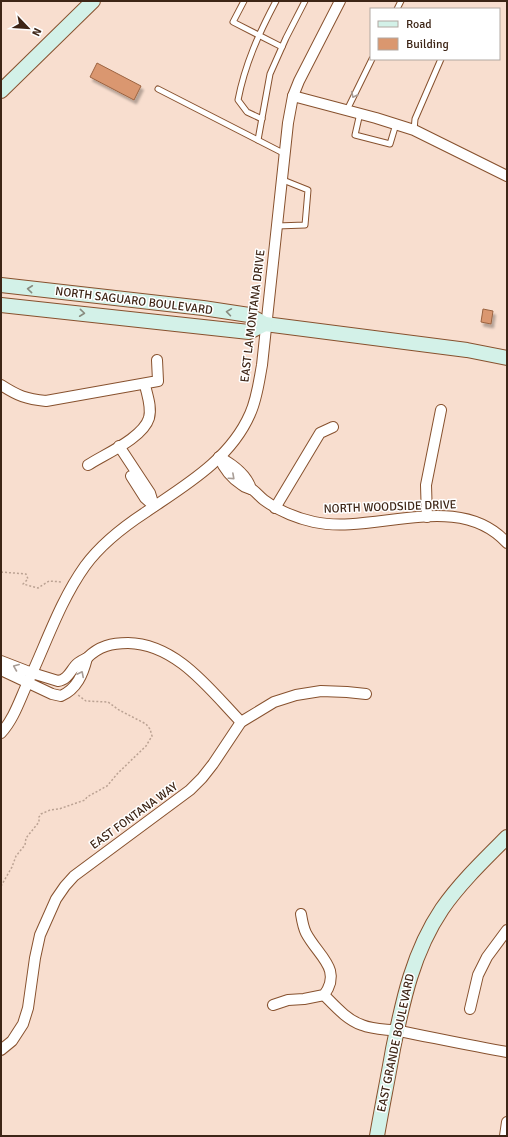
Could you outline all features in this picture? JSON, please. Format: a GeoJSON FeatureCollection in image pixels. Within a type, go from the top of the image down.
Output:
{"type":"FeatureCollection","features":[{"type":"Feature","properties":{"kind":"main road"},"geometry":{"type":"LineString","coordinates":[[1,91],[93,1]]}},
{"type":"Feature","properties":{"kind":"main road","name":"NORTH SAGUARO BOULEVARD"},"geometry":{"type":"LineString","coordinates":[[1,285],[233,312],[248,315],[265,324],[467,350],[507,358]]}},
{"type":"Feature","properties":{"kind":"main road","name":"NORTH SAGUARO BOULEVARD"},"geometry":{"type":"LineString","coordinates":[[1,305],[249,332],[265,324]]}},
{"type":"Feature","properties":{"kind":"main road","name":"EAST GRANDE BOULEVARD"},"geometry":{"type":"LineString","coordinates":[[376,1136],[409,977],[418,954],[432,925],[450,898],[462,883],[507,837]]}},
{"type":"Feature","properties":{"kind":"street","name":"EAST LA MONTANA DRIVE"},"geometry":{"type":"LineString","coordinates":[[1,733],[14,713],[57,616],[85,566],[107,542],[130,523],[205,470],[233,442],[250,415],[258,387],[262,365],[265,324],[288,123],[293,96],[299,81],[340,1]]}},
{"type":"Feature","properties":{"kind":"street"},"geometry":{"type":"LineString","coordinates":[[293,96],[360,113],[414,130],[507,176]]}},
{"type":"Feature","properties":{"kind":"street"},"geometry":{"type":"LineString","coordinates":[[1,385],[15,394],[29,400],[46,401],[134,385],[145,385],[158,381],[157,360]]}},
{"type":"Feature","properties":{"kind":"street"},"geometry":{"type":"LineString","coordinates":[[88,465],[128,442],[143,428],[148,419],[150,409],[145,385]]}},
{"type":"Feature","properties":{"kind":"street"},"geometry":{"type":"LineString","coordinates":[[427,517],[426,485],[441,410]]}},
{"type":"Feature","properties":{"kind":"street"},"geometry":{"type":"LineString","coordinates":[[275,508],[320,433],[334,426]]}},
{"type":"Feature","properties":{"kind":"street"},"geometry":{"type":"LineString","coordinates":[[117,448],[150,493],[154,506]]}},
{"type":"Feature","properties":{"kind":"street","name":"NORTH WOODSIDE DRIVE"},"geometry":{"type":"LineString","coordinates":[[219,457],[225,470],[243,486],[251,489],[275,508],[296,517],[321,523],[353,524],[444,516],[464,518],[484,526],[506,538]]}},
{"type":"Feature","properties":{"kind":"street"},"geometry":{"type":"LineString","coordinates":[[1,670],[30,678],[58,681],[66,678],[76,664],[101,648],[116,643],[138,643],[157,649],[174,658],[189,669],[241,722]]}},
{"type":"Feature","properties":{"kind":"street"},"geometry":{"type":"LineString","coordinates":[[1,661],[30,678],[52,694],[61,696],[71,691],[84,670],[87,658]]}},
{"type":"Feature","properties":{"kind":"street"},"geometry":{"type":"LineString","coordinates":[[62,680],[71,691]]}},
{"type":"Feature","properties":{"kind":"street","name":"EAST FONTANA WAY"},"geometry":{"type":"LineString","coordinates":[[1,1050],[12,1041],[23,1024],[28,1008],[35,958],[40,935],[56,899],[74,876],[190,790],[213,764],[241,722],[274,702],[296,695],[320,691],[366,694]]}},
{"type":"Feature","properties":{"kind":"street"},"geometry":{"type":"LineString","coordinates":[[273,1005],[288,1000],[324,996],[330,987],[332,974],[326,962],[306,932],[300,914]]}},
{"type":"Feature","properties":{"kind":"street"},"geometry":{"type":"LineString","coordinates":[[470,1009],[478,975],[488,957],[507,930]]}},
{"type":"Feature","properties":{"kind":"street"},"geometry":{"type":"LineString","coordinates":[[324,996],[344,1014],[361,1025],[507,1052]]}},
{"type":"Feature","properties":{"kind":"street"},"geometry":{"type":"LineString","coordinates":[[505,1136],[507,1122]]}},
{"type":"Feature","properties":{"kind":"lane"},"geometry":{"type":"LineString","coordinates":[[244,1],[233,22],[282,47]]}},
{"type":"Feature","properties":{"kind":"lane"},"geometry":{"type":"LineString","coordinates":[[262,119],[247,112],[238,100],[242,79],[258,35],[276,1]]}},
{"type":"Feature","properties":{"kind":"lane"},"geometry":{"type":"LineString","coordinates":[[258,140],[270,74],[305,1]]}},
{"type":"Feature","properties":{"kind":"lane"},"geometry":{"type":"LineString","coordinates":[[347,110],[372,60]]}},
{"type":"Feature","properties":{"kind":"lane"},"geometry":{"type":"LineString","coordinates":[[414,130],[415,119],[441,60]]}},
{"type":"Feature","properties":{"kind":"lane"},"geometry":{"type":"LineString","coordinates":[[158,89],[285,154]]}},
{"type":"Feature","properties":{"kind":"lane"},"geometry":{"type":"LineString","coordinates":[[360,113],[355,135],[390,144],[396,124]]}},
{"type":"Feature","properties":{"kind":"lane"},"geometry":{"type":"LineString","coordinates":[[277,226],[305,225],[308,190],[282,180]]}},
{"type":"Feature","properties":{"kind":"path"},"geometry":{"type":"LineString","coordinates":[[1,572],[26,574],[28,579],[23,584],[38,588],[49,581],[62,582]]}},
{"type":"Feature","properties":{"kind":"path"},"geometry":{"type":"LineString","coordinates":[[1,886],[12,867],[16,856],[25,845],[26,838],[39,822],[40,814],[85,800],[87,797],[107,786],[146,746],[152,736],[150,728],[146,724],[119,710],[108,702],[86,702],[71,691]]}},
{"type":"Feature","properties":{"kind":"building"},"geometry":{"type":"Polygon","coordinates":[[[97,63],[141,86],[134,100],[90,77],[97,63]]]}},
{"type":"Feature","properties":{"kind":"building"},"geometry":{"type":"Polygon","coordinates":[[[483,309],[493,311],[491,324],[481,322],[483,309]]]}}]}
